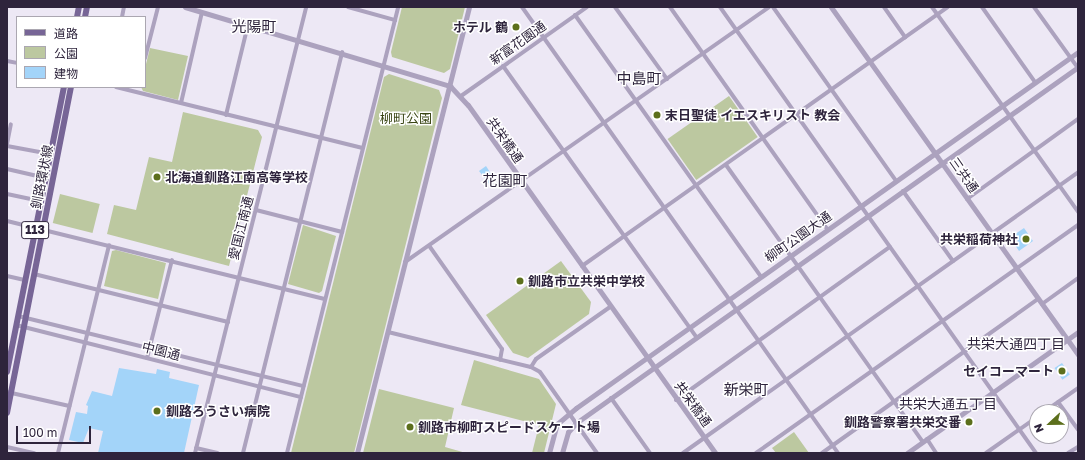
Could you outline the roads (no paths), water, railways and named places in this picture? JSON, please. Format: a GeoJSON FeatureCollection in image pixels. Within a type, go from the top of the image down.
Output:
{"type":"FeatureCollection","features":[{"type":"Feature","properties":{"kind":"main road","name":"釧路環状線"},"geometry":{"type":"LineString","coordinates":[[7,372],[8,360],[64,88]]}},
{"type":"Feature","properties":{"kind":"main road","name":"釧路環状線"},"geometry":{"type":"LineString","coordinates":[[7,413],[9,392],[26,318],[71,88]]}},
{"type":"Feature","properties":{"kind":"street"},"geometry":{"type":"LineString","coordinates":[[146,54],[158,7]]}},
{"type":"Feature","properties":{"kind":"street","name":"共栄橋通"},"geometry":{"type":"LineString","coordinates":[[185,7],[195,8],[202,12],[384,64],[450,86],[461,96],[653,368],[715,453]]}},
{"type":"Feature","properties":{"kind":"street","name":"愛国江南通"},"geometry":{"type":"LineString","coordinates":[[195,453],[306,7]]}},
{"type":"Feature","properties":{"kind":"street"},"geometry":{"type":"LineString","coordinates":[[351,7],[395,20]]}},
{"type":"Feature","properties":{"kind":"street"},"geometry":{"type":"LineString","coordinates":[[287,453],[398,7]]}},
{"type":"Feature","properties":{"kind":"street"},"geometry":{"type":"LineString","coordinates":[[357,453],[469,7]]}},
{"type":"Feature","properties":{"kind":"street"},"geometry":{"type":"LineString","coordinates":[[522,7],[838,453]]}},
{"type":"Feature","properties":{"kind":"street","name":"新富花園通"},"geometry":{"type":"LineString","coordinates":[[461,96],[587,7]]}},
{"type":"Feature","properties":{"kind":"street"},"geometry":{"type":"LineString","coordinates":[[614,7],[667,79]]}},
{"type":"Feature","properties":{"kind":"street"},"geometry":{"type":"LineString","coordinates":[[670,7],[828,230]]}},
{"type":"Feature","properties":{"kind":"street"},"geometry":{"type":"LineString","coordinates":[[720,7],[1036,453]]}},
{"type":"Feature","properties":{"kind":"street"},"geometry":{"type":"LineString","coordinates":[[405,262],[430,247],[769,7]]}},
{"type":"Feature","properties":{"kind":"street"},"geometry":{"type":"LineString","coordinates":[[774,7],[896,181]]}},
{"type":"Feature","properties":{"kind":"street","name":"三共通"},"geometry":{"type":"LineString","coordinates":[[831,7],[1078,355]]}},
{"type":"Feature","properties":{"kind":"street"},"geometry":{"type":"LineString","coordinates":[[884,7],[905,37]]}},
{"type":"Feature","properties":{"kind":"street"},"geometry":{"type":"LineString","coordinates":[[932,7],[1078,212]]}},
{"type":"Feature","properties":{"kind":"street"},"geometry":{"type":"LineString","coordinates":[[582,266],[948,7]]}},
{"type":"Feature","properties":{"kind":"street"},"geometry":{"type":"LineString","coordinates":[[982,7],[1035,82]]}},
{"type":"Feature","properties":{"kind":"street"},"geometry":{"type":"LineString","coordinates":[[1034,7],[1078,68]]}},
{"type":"Feature","properties":{"kind":"street"},"geometry":{"type":"LineString","coordinates":[[181,103],[202,12]]}},
{"type":"Feature","properties":{"kind":"street"},"geometry":{"type":"LineString","coordinates":[[575,16],[761,277]]}},
{"type":"Feature","properties":{"kind":"street"},"geometry":{"type":"LineString","coordinates":[[226,115],[248,25]]}},
{"type":"Feature","properties":{"kind":"street"},"geometry":{"type":"LineString","coordinates":[[242,453],[342,52]]}},
{"type":"Feature","properties":{"kind":"street","name":"柳町公園大通"},"geometry":{"type":"LineString","coordinates":[[549,453],[555,428],[569,413],[690,329],[1078,52]]}},
{"type":"Feature","properties":{"kind":"street"},"geometry":{"type":"LineString","coordinates":[[503,66],[697,338]]}},
{"type":"Feature","properties":{"kind":"street","name":"柳町公園大通"},"geometry":{"type":"LineString","coordinates":[[562,453],[568,432],[576,423],[1078,68]]}},
{"type":"Feature","properties":{"kind":"street"},"geometry":{"type":"LineString","coordinates":[[120,88],[363,148]]}},
{"type":"Feature","properties":{"kind":"street"},"geometry":{"type":"LineString","coordinates":[[137,92],[138,88]]}},
{"type":"Feature","properties":{"kind":"street"},"geometry":{"type":"LineString","coordinates":[[967,199],[1078,119]]}},
{"type":"Feature","properties":{"kind":"street"},"geometry":{"type":"LineString","coordinates":[[11,124],[7,145],[50,154]]}},
{"type":"Feature","properties":{"kind":"street"},"geometry":{"type":"LineString","coordinates":[[726,165],[895,402],[936,453]]}},
{"type":"Feature","properties":{"kind":"street"},"geometry":{"type":"LineString","coordinates":[[7,169],[46,178]]}},
{"type":"Feature","properties":{"kind":"street"},"geometry":{"type":"LineString","coordinates":[[683,453],[1078,172]]}},
{"type":"Feature","properties":{"kind":"street"},"geometry":{"type":"LineString","coordinates":[[903,191],[953,261]]}},
{"type":"Feature","properties":{"kind":"street"},"geometry":{"type":"LineString","coordinates":[[7,194],[41,201]]}},
{"type":"Feature","properties":{"kind":"street"},"geometry":{"type":"LineString","coordinates":[[256,210],[342,232]]}},
{"type":"Feature","properties":{"kind":"street"},"geometry":{"type":"LineString","coordinates":[[7,221],[240,276],[325,299]]}},
{"type":"Feature","properties":{"kind":"street"},"geometry":{"type":"LineString","coordinates":[[756,453],[1078,225]]}},
{"type":"Feature","properties":{"kind":"street"},"geometry":{"type":"LineString","coordinates":[[58,453],[108,245]]}},
{"type":"Feature","properties":{"kind":"street"},"geometry":{"type":"LineString","coordinates":[[430,247],[502,349],[500,360]]}},
{"type":"Feature","properties":{"kind":"street"},"geometry":{"type":"LineString","coordinates":[[676,400],[890,247]]}},
{"type":"Feature","properties":{"kind":"street"},"geometry":{"type":"LineString","coordinates":[[147,358],[172,260]]}},
{"type":"Feature","properties":{"kind":"street"},"geometry":{"type":"LineString","coordinates":[[34,274],[161,304],[228,322]]}},
{"type":"Feature","properties":{"kind":"street"},"geometry":{"type":"LineString","coordinates":[[7,276],[25,280]]}},
{"type":"Feature","properties":{"kind":"street"},"geometry":{"type":"LineString","coordinates":[[1042,304],[1078,278]]}},
{"type":"Feature","properties":{"kind":"street"},"geometry":{"type":"LineString","coordinates":[[822,453],[1038,299]]}},
{"type":"Feature","properties":{"kind":"street"},"geometry":{"type":"LineString","coordinates":[[531,367],[536,359],[610,307]]}},
{"type":"Feature","properties":{"kind":"street","name":"中園通"},"geometry":{"type":"LineString","coordinates":[[18,316],[217,366],[304,386]]}},
{"type":"Feature","properties":{"kind":"street","name":"中園通"},"geometry":{"type":"LineString","coordinates":[[16,325],[301,396]]}},
{"type":"Feature","properties":{"kind":"street"},"geometry":{"type":"LineString","coordinates":[[388,332],[531,367],[540,372],[597,453]]}},
{"type":"Feature","properties":{"kind":"street"},"geometry":{"type":"LineString","coordinates":[[907,453],[1078,332]]}},
{"type":"Feature","properties":{"kind":"street"},"geometry":{"type":"LineString","coordinates":[[1055,404],[1078,388]]}},
{"type":"Feature","properties":{"kind":"street"},"geometry":{"type":"LineString","coordinates":[[9,392],[69,406]]}},
{"type":"Feature","properties":{"kind":"street"},"geometry":{"type":"LineString","coordinates":[[611,398],[650,453]]}},
{"type":"Feature","properties":{"kind":"street"},"geometry":{"type":"LineString","coordinates":[[1058,402],[1078,430]]}},
{"type":"Feature","properties":{"kind":"street"},"geometry":{"type":"LineString","coordinates":[[986,453],[1029,423]]}},
{"type":"Feature","properties":{"kind":"street"},"geometry":{"type":"LineString","coordinates":[[7,446],[34,453]]}},
{"type":"Feature","properties":{"kind":"street"},"geometry":{"type":"LineString","coordinates":[[1068,453],[1078,447]]}},
{"type":"Feature","properties":{"kind":"street"},"geometry":{"type":"LineString","coordinates":[[196,448],[217,453]]}},
{"type":"Feature","properties":{"kind":"place","name":"ホテル 鶴"},"geometry":{"type":"Point","coordinates":[516,27]}},
{"type":"Feature","properties":{"kind":"place","name":"末日聖徒 イエスキリスト 教会"},"geometry":{"type":"Point","coordinates":[657,115]}},
{"type":"Feature","properties":{"kind":"place","name":"北海道釧路江南高等学校"},"geometry":{"type":"Point","coordinates":[157,177]}},
{"type":"Feature","properties":{"kind":"place","name":"共栄稲荷神社"},"geometry":{"type":"Point","coordinates":[1026,239]}},
{"type":"Feature","properties":{"kind":"place","name":"釧路市立共栄中学校"},"geometry":{"type":"Point","coordinates":[520,281]}},
{"type":"Feature","properties":{"kind":"place","name":"セイコーマート"},"geometry":{"type":"Point","coordinates":[1062,371]}},
{"type":"Feature","properties":{"kind":"place","name":"釧路ろうさい病院"},"geometry":{"type":"Point","coordinates":[157,411]}},
{"type":"Feature","properties":{"kind":"place","name":"釧路警察署共栄交番"},"geometry":{"type":"Point","coordinates":[969,422]}},
{"type":"Feature","properties":{"kind":"place","name":"釧路市柳町スピードスケート場"},"geometry":{"type":"Point","coordinates":[410,427]}},
{"type":"Feature","properties":{"kind":"district","name":"光陽町"},"geometry":{"type":"Point","coordinates":[254,27]}},
{"type":"Feature","properties":{"kind":"district","name":"中島町"},"geometry":{"type":"Point","coordinates":[639,79]}},
{"type":"Feature","properties":{"kind":"district","name":"花園町"},"geometry":{"type":"Point","coordinates":[505,181]}},
{"type":"Feature","properties":{"kind":"district","name":"共栄大通四丁目"},"geometry":{"type":"Point","coordinates":[1016,344]}},
{"type":"Feature","properties":{"kind":"district","name":"新栄町"},"geometry":{"type":"Point","coordinates":[746,390]}},
{"type":"Feature","properties":{"kind":"district","name":"共栄大通五丁目"},"geometry":{"type":"Point","coordinates":[948,404]}},
{"type":"Feature","properties":{"kind":"park label","name":"柳町公園"},"geometry":{"type":"Point","coordinates":[406,118]}}]}
